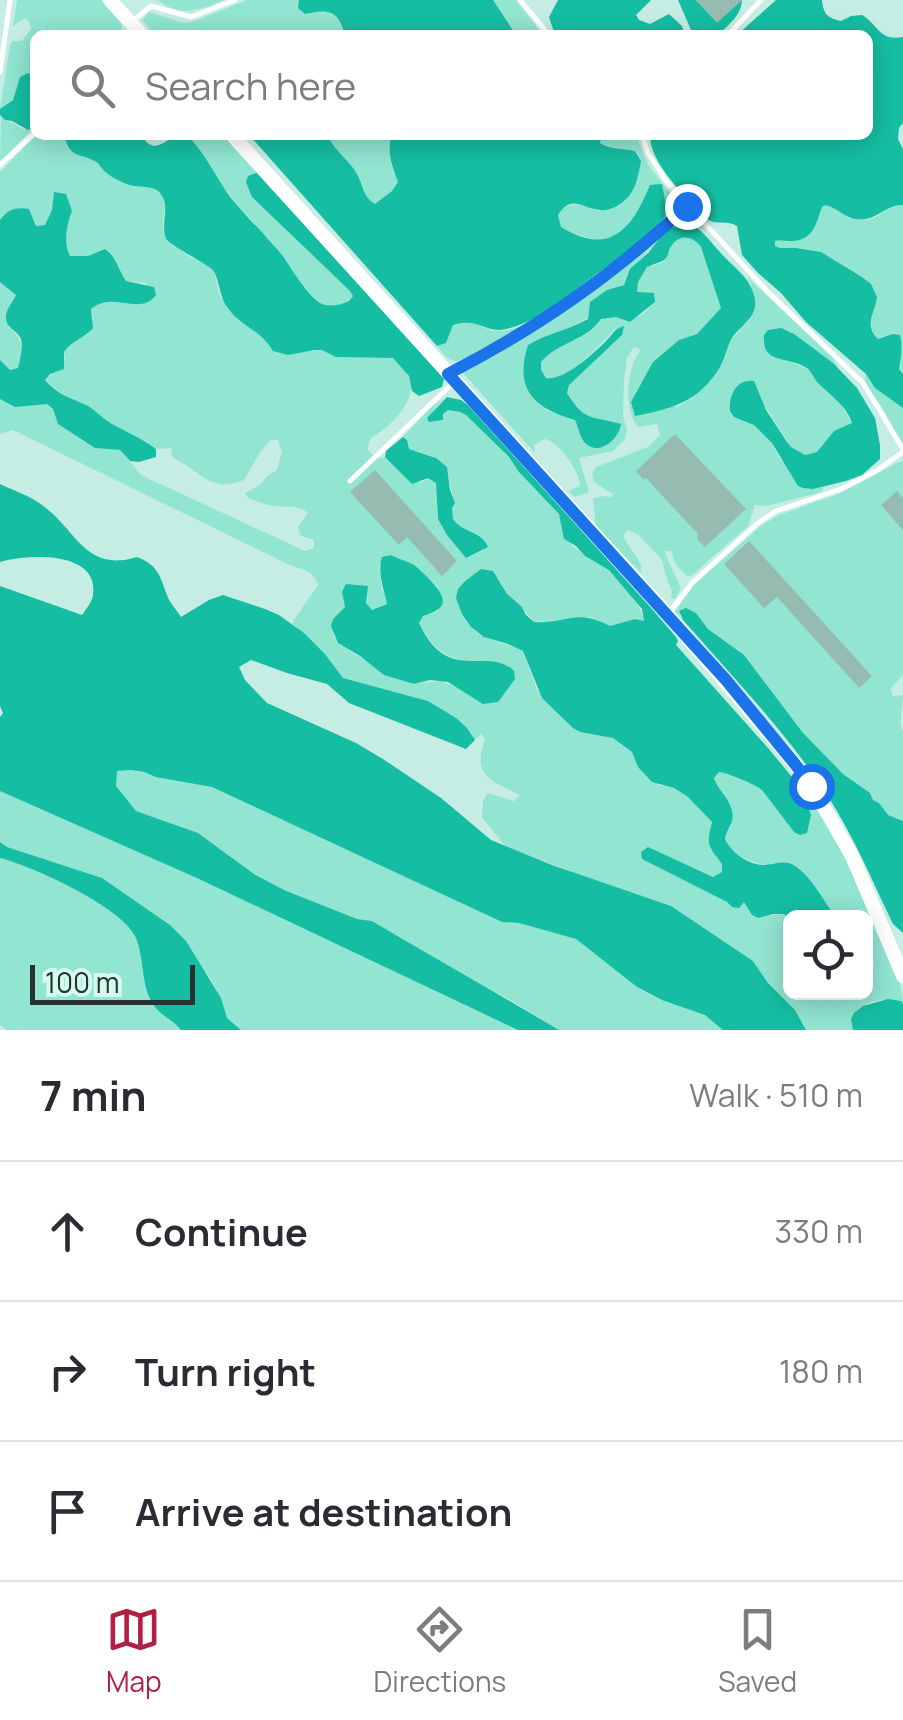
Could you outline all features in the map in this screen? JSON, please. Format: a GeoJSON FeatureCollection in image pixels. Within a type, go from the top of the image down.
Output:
{"type":"FeatureCollection","features":[{"type":"Feature","properties":{"kind":"main road"},"geometry":{"type":"LineString","coordinates":[[110,0],[134,30]]}},
{"type":"Feature","properties":{"kind":"main road"},"geometry":{"type":"LineString","coordinates":[[237,140],[749,708],[811,786],[852,856],[896,941],[903,976]]}},
{"type":"Feature","properties":{"kind":"lane"},"geometry":{"type":"LineString","coordinates":[[0,72],[10,0]]}},
{"type":"Feature","properties":{"kind":"lane"},"geometry":{"type":"LineString","coordinates":[[134,30],[152,3],[192,17],[236,0]]}},
{"type":"Feature","properties":{"kind":"lane"},"geometry":{"type":"LineString","coordinates":[[520,0],[544,30]]}},
{"type":"Feature","properties":{"kind":"lane"},"geometry":{"type":"LineString","coordinates":[[733,30],[762,0]]}},
{"type":"Feature","properties":{"kind":"lane"},"geometry":{"type":"LineString","coordinates":[[0,165],[30,138]]}},
{"type":"Feature","properties":{"kind":"lane"},"geometry":{"type":"LineString","coordinates":[[644,140],[666,182],[687,206],[766,290],[863,383],[903,450],[841,488],[776,512],[758,523],[692,583],[668,615]]}},
{"type":"Feature","properties":{"kind":"lane"},"geometry":{"type":"LineString","coordinates":[[350,481],[451,377],[536,325],[638,252],[687,206]]}},
{"type":"Feature","properties":{"kind":"green space"},"geometry":{"type":"Polygon","coordinates":[[[17,0],[101,0],[121,23],[122,30],[30,30],[25,18],[13,26],[17,0]]]}},
{"type":"Feature","properties":{"kind":"green space"},"geometry":{"type":"Polygon","coordinates":[[[158,0],[224,0],[182,11],[158,0]]]}},
{"type":"Feature","properties":{"kind":"green space"},"geometry":{"type":"Polygon","coordinates":[[[247,0],[299,0],[299,8],[305,14],[331,13],[343,30],[151,30],[142,20],[149,12],[184,23],[247,0]]]}},
{"type":"Feature","properties":{"kind":"green space"},"geometry":{"type":"Polygon","coordinates":[[[299,0],[493,0],[513,30],[343,30],[331,13],[305,14],[298,8],[299,0]]]}},
{"type":"Feature","properties":{"kind":"green space"},"geometry":{"type":"Polygon","coordinates":[[[493,0],[516,0],[539,30],[513,30],[493,0]]]}},
{"type":"Feature","properties":{"kind":"green space"},"geometry":{"type":"Polygon","coordinates":[[[558,0],[651,0],[636,15],[639,20],[650,24],[669,14],[683,30],[553,30],[549,17],[558,0]]]}},
{"type":"Feature","properties":{"kind":"green space"},"geometry":{"type":"Polygon","coordinates":[[[678,0],[696,0],[717,22],[737,4],[734,0],[742,0],[739,11],[723,30],[691,30],[678,0]]]}},
{"type":"Feature","properties":{"kind":"green space"},"geometry":{"type":"Polygon","coordinates":[[[776,0],[822,0],[825,12],[833,18],[841,21],[862,15],[884,35],[903,37],[903,123],[898,139],[903,149],[903,205],[863,219],[826,205],[809,235],[798,240],[775,241],[775,246],[821,252],[871,284],[877,297],[871,324],[874,334],[878,339],[900,335],[903,408],[875,388],[866,374],[806,322],[758,273],[742,255],[737,226],[709,220],[656,158],[651,140],[873,140],[873,30],[743,30],[776,0]]]}},
{"type":"Feature","properties":{"kind":"green space"},"geometry":{"type":"Polygon","coordinates":[[[30,30],[30,74],[19,80],[13,99],[0,109],[10,45],[22,41],[30,30]]]}},
{"type":"Feature","properties":{"kind":"green space"},"geometry":{"type":"Polygon","coordinates":[[[30,74],[28,130],[0,115],[0,109],[13,100],[20,77],[30,74]]]}},
{"type":"Feature","properties":{"kind":"green space"},"geometry":{"type":"Polygon","coordinates":[[[1,117],[30,131],[0,162],[1,117]]]}},
{"type":"Feature","properties":{"kind":"green space"},"geometry":{"type":"Polygon","coordinates":[[[31,140],[66,140],[73,152],[98,163],[112,177],[158,191],[165,203],[166,239],[210,266],[228,309],[265,338],[337,357],[394,358],[408,375],[410,396],[394,421],[371,438],[367,449],[421,483],[428,478],[436,483],[438,519],[466,558],[484,550],[478,534],[453,520],[447,467],[432,456],[409,449],[403,437],[443,399],[433,411],[433,422],[443,420],[442,414],[448,410],[459,412],[480,426],[557,511],[564,539],[612,572],[633,597],[644,621],[610,626],[591,617],[534,622],[507,595],[498,578],[481,569],[458,589],[463,614],[483,636],[523,651],[537,690],[567,722],[580,732],[613,738],[632,752],[638,767],[659,785],[688,797],[712,822],[711,844],[723,864],[722,872],[714,877],[665,856],[642,859],[732,907],[744,902],[752,915],[783,914],[783,998],[753,961],[671,906],[505,846],[482,817],[483,801],[488,793],[514,801],[520,795],[486,776],[481,762],[485,739],[481,734],[475,740],[467,728],[428,701],[343,678],[325,654],[292,623],[318,585],[311,574],[13,430],[0,434],[0,399],[17,404],[47,404],[58,424],[95,448],[120,450],[141,475],[305,551],[314,548],[314,540],[300,535],[298,527],[308,513],[296,507],[264,504],[245,493],[277,470],[282,452],[278,440],[266,445],[244,480],[214,483],[175,459],[172,448],[156,449],[87,406],[67,398],[45,380],[65,361],[64,352],[74,340],[88,334],[93,317],[91,308],[109,301],[142,303],[156,295],[145,283],[126,281],[106,249],[88,256],[70,256],[66,234],[72,210],[65,194],[45,225],[36,226],[29,209],[3,215],[0,220],[0,172],[31,140]],[[391,555],[379,565],[388,603],[372,610],[366,603],[368,595],[345,607],[333,619],[333,634],[338,643],[372,665],[413,684],[440,681],[465,690],[479,662],[450,657],[436,647],[419,623],[423,616],[438,611],[438,588],[418,568],[391,555]]]}},
{"type":"Feature","properties":{"kind":"green space"},"geometry":{"type":"Polygon","coordinates":[[[66,140],[145,140],[153,146],[168,140],[191,140],[231,198],[280,252],[310,294],[327,305],[349,301],[353,296],[350,291],[252,197],[246,182],[248,176],[259,172],[433,365],[444,379],[442,387],[419,396],[412,391],[409,376],[393,358],[336,357],[322,350],[288,355],[273,351],[227,307],[213,270],[166,239],[165,204],[158,191],[112,177],[98,163],[73,152],[66,140]]]}},
{"type":"Feature","properties":{"kind":"green space"},"geometry":{"type":"Polygon","coordinates":[[[190,140],[229,140],[259,172],[252,197],[353,296],[337,306],[313,298],[190,140]]]}},
{"type":"Feature","properties":{"kind":"green space"},"geometry":{"type":"Polygon","coordinates":[[[253,140],[330,140],[355,170],[366,195],[375,204],[398,182],[390,140],[600,140],[612,148],[635,151],[641,161],[638,176],[622,203],[608,210],[572,204],[558,215],[561,227],[578,236],[606,238],[627,226],[650,185],[662,184],[665,217],[651,231],[533,319],[499,330],[469,323],[453,325],[446,343],[437,346],[253,140]]]}},
{"type":"Feature","properties":{"kind":"green space"},"geometry":{"type":"Polygon","coordinates":[[[330,140],[391,140],[390,159],[398,182],[375,204],[330,140]]]}},
{"type":"Feature","properties":{"kind":"green space"},"geometry":{"type":"Polygon","coordinates":[[[638,140],[648,165],[673,197],[671,213],[665,217],[666,206],[643,203],[623,230],[609,238],[584,237],[561,227],[558,215],[567,206],[577,204],[600,211],[641,161],[636,151],[600,143],[638,140]]]}},
{"type":"Feature","properties":{"kind":"green space"},"geometry":{"type":"Polygon","coordinates":[[[54,192],[66,194],[72,211],[66,233],[70,256],[88,256],[105,249],[126,281],[154,287],[156,295],[142,304],[109,302],[91,309],[93,328],[64,352],[64,369],[45,380],[156,449],[156,457],[130,461],[120,450],[95,448],[58,424],[47,404],[15,407],[0,399],[0,360],[10,370],[18,368],[22,343],[6,321],[16,295],[0,282],[0,220],[9,211],[24,208],[29,209],[36,226],[45,225],[54,192]]]}},
{"type":"Feature","properties":{"kind":"green space"},"geometry":{"type":"Polygon","coordinates":[[[826,205],[865,219],[881,214],[889,206],[903,205],[903,374],[899,369],[902,346],[893,334],[877,339],[869,325],[877,297],[862,277],[821,252],[775,246],[775,241],[811,233],[826,205]]]}},
{"type":"Feature","properties":{"kind":"green space"},"geometry":{"type":"Polygon","coordinates":[[[683,223],[703,233],[746,278],[755,300],[754,312],[732,338],[720,367],[703,388],[672,407],[635,416],[631,402],[653,362],[679,340],[697,334],[721,308],[701,247],[687,238],[676,241],[666,258],[647,267],[638,282],[637,292],[654,293],[655,302],[630,322],[616,317],[601,319],[541,362],[546,378],[561,375],[624,326],[622,335],[569,385],[567,393],[584,413],[621,424],[608,444],[590,447],[583,441],[575,420],[548,409],[530,394],[524,374],[528,345],[588,319],[590,302],[607,290],[624,285],[630,269],[666,230],[683,223]]]}},
{"type":"Feature","properties":{"kind":"green space"},"geometry":{"type":"Polygon","coordinates":[[[690,236],[704,254],[721,308],[697,334],[679,340],[653,362],[635,393],[678,407],[705,387],[732,339],[750,319],[751,285],[747,277],[833,358],[838,368],[789,331],[763,341],[766,348],[775,357],[812,374],[839,402],[852,424],[834,431],[818,452],[805,455],[791,447],[764,405],[730,411],[754,425],[772,443],[779,457],[808,489],[824,487],[821,492],[767,506],[755,505],[748,526],[691,576],[676,565],[671,551],[664,551],[681,588],[675,599],[671,598],[662,560],[638,534],[627,530],[623,537],[641,564],[641,573],[596,526],[593,499],[613,494],[594,482],[592,474],[596,467],[648,447],[660,435],[657,424],[638,427],[630,410],[630,378],[638,348],[633,348],[627,358],[625,439],[613,451],[579,458],[589,492],[574,497],[569,491],[580,485],[579,479],[562,451],[545,439],[534,445],[535,453],[462,372],[591,292],[660,237],[635,265],[624,285],[607,290],[590,302],[588,318],[528,345],[546,410],[575,420],[583,442],[612,422],[586,414],[567,393],[569,384],[622,335],[615,329],[561,377],[546,378],[541,362],[552,349],[604,318],[635,317],[646,311],[655,302],[636,292],[638,282],[647,267],[665,260],[674,241],[690,236]]]}},
{"type":"Feature","properties":{"kind":"green space"},"geometry":{"type":"Polygon","coordinates":[[[0,282],[16,295],[8,311],[9,327],[18,337],[21,350],[19,368],[10,370],[0,360],[0,282]]]}},
{"type":"Feature","properties":{"kind":"green space"},"geometry":{"type":"Polygon","coordinates":[[[569,295],[568,299],[478,354],[455,361],[437,346],[446,343],[453,325],[469,322],[492,330],[508,330],[527,323],[569,295]]]}},
{"type":"Feature","properties":{"kind":"green space"},"geometry":{"type":"Polygon","coordinates":[[[781,328],[833,363],[857,388],[875,418],[880,459],[862,475],[813,489],[798,486],[772,443],[754,425],[734,417],[730,411],[735,389],[754,381],[766,410],[787,442],[805,455],[817,452],[834,431],[852,423],[808,369],[767,351],[764,335],[768,330],[781,328]]]}},
{"type":"Feature","properties":{"kind":"green space"},"geometry":{"type":"Polygon","coordinates":[[[866,374],[875,388],[903,408],[903,445],[864,382],[866,374]]]}},
{"type":"Feature","properties":{"kind":"green space"},"geometry":{"type":"Polygon","coordinates":[[[447,397],[469,406],[652,609],[676,637],[676,645],[802,789],[811,815],[807,833],[800,835],[759,788],[719,772],[714,778],[732,809],[725,839],[731,849],[758,864],[795,866],[831,910],[783,910],[783,914],[758,918],[744,902],[739,908],[732,907],[642,859],[641,852],[648,847],[713,877],[722,872],[722,864],[710,845],[712,822],[688,797],[652,782],[638,767],[632,752],[613,738],[573,728],[542,698],[523,651],[484,637],[471,627],[456,598],[464,582],[481,569],[493,571],[507,594],[534,622],[580,617],[610,626],[635,619],[644,621],[642,609],[609,570],[564,539],[559,514],[466,415],[448,410],[443,420],[429,422],[427,418],[447,397]]]}},
{"type":"Feature","properties":{"kind":"green space"},"geometry":{"type":"Polygon","coordinates":[[[403,437],[409,449],[436,458],[447,467],[455,503],[453,519],[481,537],[488,547],[466,558],[438,519],[436,483],[428,478],[412,484],[385,457],[386,451],[403,437]]]}},
{"type":"Feature","properties":{"kind":"green space"},"geometry":{"type":"Polygon","coordinates":[[[901,461],[903,675],[890,689],[893,696],[903,695],[903,821],[888,815],[870,793],[843,774],[805,736],[744,655],[708,629],[696,613],[680,611],[680,616],[675,612],[694,585],[762,525],[841,493],[901,461]]]}},
{"type":"Feature","properties":{"kind":"green space"},"geometry":{"type":"Polygon","coordinates":[[[0,484],[42,505],[93,554],[119,560],[137,557],[150,564],[181,617],[223,595],[265,609],[304,633],[343,678],[428,701],[467,728],[475,740],[466,749],[349,703],[327,684],[251,660],[239,667],[245,680],[267,703],[383,759],[441,798],[491,840],[671,906],[753,961],[795,1010],[806,1030],[723,1030],[705,1015],[637,987],[576,939],[502,922],[212,787],[144,772],[117,771],[116,786],[136,811],[198,833],[254,874],[284,890],[357,919],[372,921],[559,1030],[518,1030],[199,879],[0,791],[0,586],[82,615],[93,594],[92,580],[85,569],[73,562],[26,557],[0,562],[0,484]]]}},
{"type":"Feature","properties":{"kind":"green space"},"geometry":{"type":"Polygon","coordinates":[[[391,555],[417,567],[441,594],[440,607],[423,616],[419,623],[430,642],[455,659],[492,661],[514,671],[515,679],[498,702],[483,704],[448,682],[430,680],[414,684],[384,675],[338,643],[331,626],[345,607],[342,592],[346,584],[368,586],[366,603],[372,610],[387,604],[381,563],[382,557],[391,555]]]}},
{"type":"Feature","properties":{"kind":"green space"},"geometry":{"type":"Polygon","coordinates":[[[686,608],[744,655],[803,733],[843,774],[870,793],[888,815],[903,821],[903,933],[893,924],[854,841],[826,793],[776,726],[683,620],[679,611],[686,608]]]}},
{"type":"Feature","properties":{"kind":"green space"},"geometry":{"type":"Polygon","coordinates":[[[131,770],[212,787],[502,922],[576,939],[648,994],[706,1015],[723,1030],[559,1030],[372,921],[357,919],[284,890],[254,874],[198,833],[136,811],[115,786],[117,771],[131,770]]]}},
{"type":"Feature","properties":{"kind":"green space"},"geometry":{"type":"Polygon","coordinates":[[[723,773],[762,790],[794,832],[806,798],[802,789],[838,844],[868,910],[831,910],[799,869],[757,863],[738,855],[725,839],[731,815],[714,778],[723,773]]]}},
{"type":"Feature","properties":{"kind":"green space"},"geometry":{"type":"Polygon","coordinates":[[[0,791],[199,879],[518,1030],[241,1030],[227,1018],[210,978],[170,925],[102,878],[0,842],[0,791]]]}},
{"type":"Feature","properties":{"kind":"green space"},"geometry":{"type":"Polygon","coordinates":[[[0,842],[102,878],[170,925],[186,941],[221,998],[227,1018],[241,1030],[181,1030],[156,1008],[149,996],[138,944],[126,924],[74,889],[0,858],[0,842]]]}},
{"type":"Feature","properties":{"kind":"green space"},"geometry":{"type":"Polygon","coordinates":[[[0,858],[72,888],[123,921],[139,944],[150,994],[181,1030],[6,1030],[0,1025],[0,858]]]}},
{"type":"Feature","properties":{"kind":"green space"},"geometry":{"type":"Polygon","coordinates":[[[873,921],[896,973],[903,1004],[886,1000],[861,1007],[853,1030],[806,1030],[785,1000],[873,1000],[873,921]]]}},
{"type":"Feature","properties":{"kind":"green space"},"geometry":{"type":"Polygon","coordinates":[[[888,999],[903,1004],[903,1030],[853,1030],[854,1013],[863,1006],[888,999]]]}},
{"type":"Feature","properties":{"kind":"building"},"geometry":{"type":"Polygon","coordinates":[[[696,0],[742,0],[717,23],[696,0]]]}},
{"type":"Feature","properties":{"kind":"building"},"geometry":{"type":"Polygon","coordinates":[[[675,434],[746,509],[705,547],[697,539],[698,534],[636,471],[675,434]]]}},
{"type":"Feature","properties":{"kind":"building"},"geometry":{"type":"Polygon","coordinates":[[[375,470],[457,561],[442,576],[407,537],[399,545],[350,492],[375,470]]]}},
{"type":"Feature","properties":{"kind":"building"},"geometry":{"type":"Polygon","coordinates":[[[897,491],[903,498],[903,530],[881,505],[897,491]]]}},
{"type":"Feature","properties":{"kind":"building"},"geometry":{"type":"Polygon","coordinates":[[[749,541],[872,676],[859,688],[777,597],[764,608],[724,564],[749,541]]]}},
{"type":"Feature","properties":{"kind":"route"},"geometry":{"type":"LineString","coordinates":[[687,206],[638,252],[591,287],[536,325],[448,374],[726,680],[811,786]]}}]}
